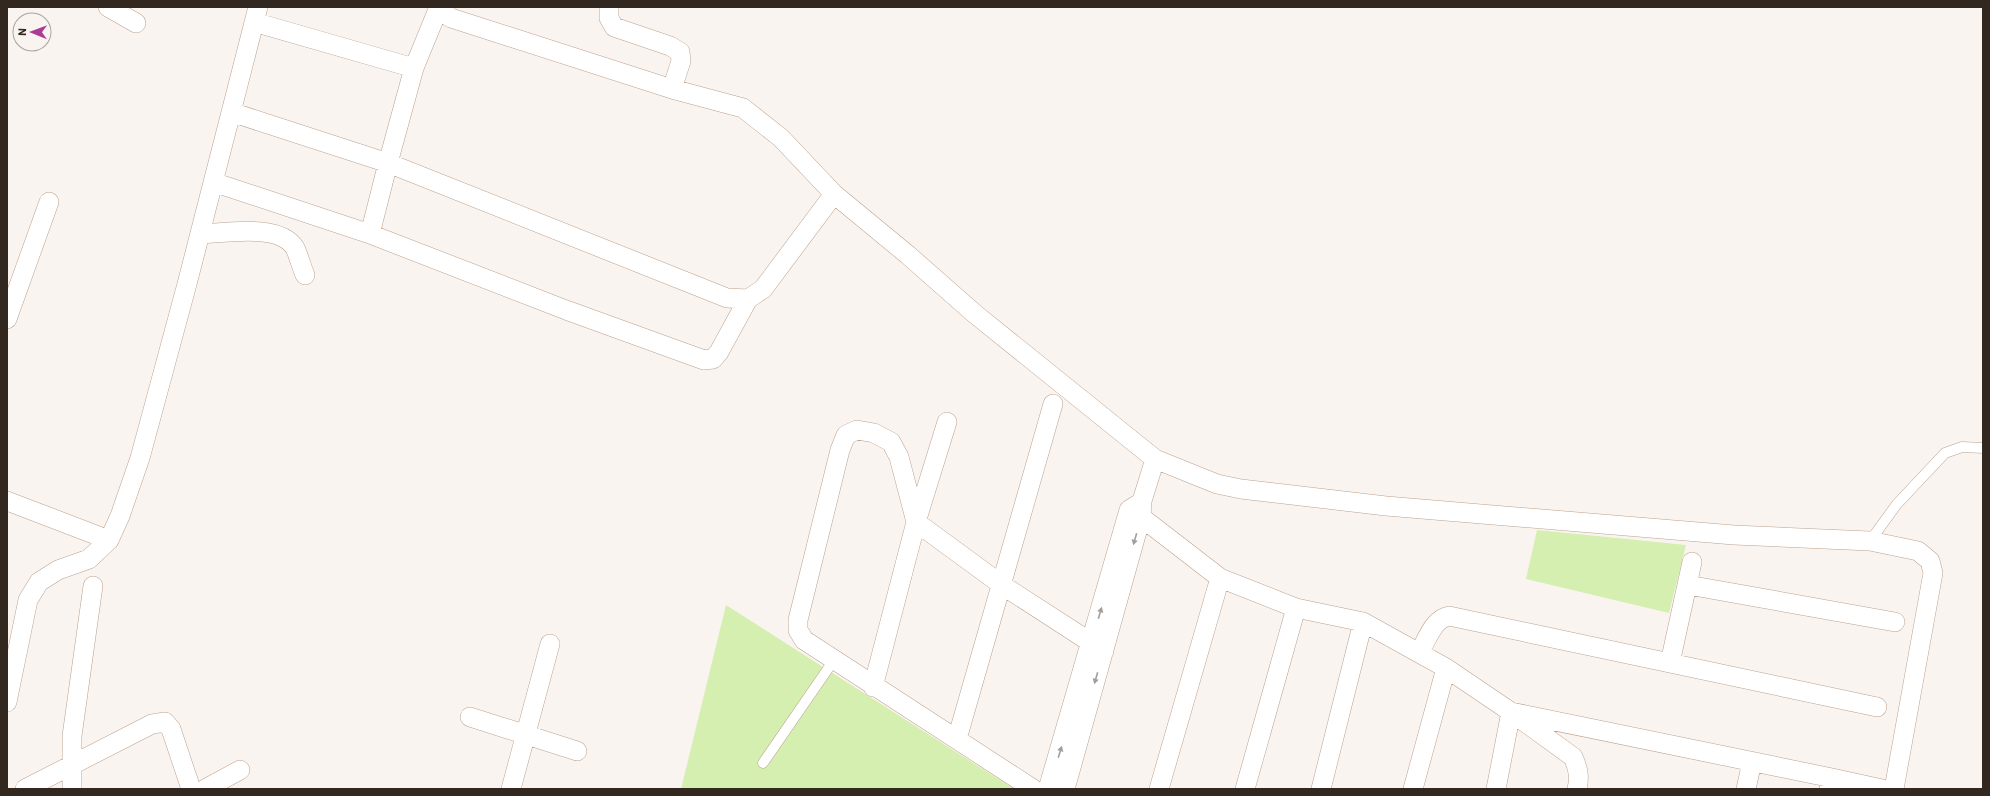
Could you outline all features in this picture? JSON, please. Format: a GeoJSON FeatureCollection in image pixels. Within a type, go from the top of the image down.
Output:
{"type":"FeatureCollection","features":[{"type":"Feature","properties":{"kind":"street"},"geometry":{"type":"LineString","coordinates":[[108,7],[136,23]]}},
{"type":"Feature","properties":{"kind":"street"},"geometry":{"type":"LineString","coordinates":[[609,7],[609,18],[614,27],[670,46],[680,52],[681,61],[672,89]]}},
{"type":"Feature","properties":{"kind":"street"},"geometry":{"type":"LineString","coordinates":[[370,234],[414,68],[439,9],[451,18],[672,89],[743,108],[781,138],[834,194],[908,255],[975,314],[1155,459],[1218,484],[1241,490],[1386,506],[1734,535],[1870,541],[1918,550],[1930,560],[1933,573],[1894,789]]}},
{"type":"Feature","properties":{"kind":"street"},"geometry":{"type":"LineString","coordinates":[[7,702],[28,600],[38,582],[58,570],[89,559],[108,540],[120,516],[140,458],[200,234],[256,14],[414,68]]}},
{"type":"Feature","properties":{"kind":"street"},"geometry":{"type":"LineString","coordinates":[[231,112],[388,163],[727,298],[748,299]]}},
{"type":"Feature","properties":{"kind":"street"},"geometry":{"type":"LineString","coordinates":[[213,182],[370,234],[566,310],[704,360],[713,359],[719,352],[748,299],[763,289],[834,194]]}},
{"type":"Feature","properties":{"kind":"street"},"geometry":{"type":"LineString","coordinates":[[7,319],[13,286],[50,202]]}},
{"type":"Feature","properties":{"kind":"street"},"geometry":{"type":"LineString","coordinates":[[200,234],[264,232],[282,236],[294,248],[305,275]]}},
{"type":"Feature","properties":{"kind":"street"},"geometry":{"type":"LineString","coordinates":[[957,738],[1053,404]]}},
{"type":"Feature","properties":{"kind":"street"},"geometry":{"type":"LineString","coordinates":[[873,686],[916,522],[947,422]]}},
{"type":"Feature","properties":{"kind":"street"},"geometry":{"type":"LineString","coordinates":[[1033,789],[957,738],[873,686],[804,640],[798,630],[798,620],[840,450],[846,435],[857,430],[874,433],[891,442],[899,456],[916,522],[1002,584],[1098,647]]}},
{"type":"Feature","properties":{"kind":"street"},"geometry":{"type":"LineString","coordinates":[[1048,789],[1098,647],[1138,510],[1155,459]]}},
{"type":"Feature","properties":{"kind":"street"},"geometry":{"type":"LineString","coordinates":[[7,501],[108,540]]}},
{"type":"Feature","properties":{"kind":"street"},"geometry":{"type":"LineString","coordinates":[[1138,510],[1220,578],[1296,608],[1362,622],[1446,668],[1511,712],[1573,757],[1578,768],[1579,780],[1577,789]]}},
{"type":"Feature","properties":{"kind":"street"},"geometry":{"type":"LineString","coordinates":[[1670,663],[1692,562]]}},
{"type":"Feature","properties":{"kind":"street"},"geometry":{"type":"LineString","coordinates":[[1159,789],[1220,578]]}},
{"type":"Feature","properties":{"kind":"street"},"geometry":{"type":"LineString","coordinates":[[1688,585],[1896,622]]}},
{"type":"Feature","properties":{"kind":"street"},"geometry":{"type":"LineString","coordinates":[[72,789],[72,736],[93,586]]}},
{"type":"Feature","properties":{"kind":"street"},"geometry":{"type":"LineString","coordinates":[[1245,789],[1296,608]]}},
{"type":"Feature","properties":{"kind":"street"},"geometry":{"type":"LineString","coordinates":[[1419,653],[1435,625],[1442,618],[1449,616],[1877,707]]}},
{"type":"Feature","properties":{"kind":"street"},"geometry":{"type":"LineString","coordinates":[[1321,789],[1362,622]]}},
{"type":"Feature","properties":{"kind":"street"},"geometry":{"type":"LineString","coordinates":[[511,789],[550,644]]}},
{"type":"Feature","properties":{"kind":"street"},"geometry":{"type":"LineString","coordinates":[[1065,789],[1098,647]]}},
{"type":"Feature","properties":{"kind":"street"},"geometry":{"type":"LineString","coordinates":[[1413,789],[1446,668]]}},
{"type":"Feature","properties":{"kind":"street"},"geometry":{"type":"LineString","coordinates":[[1511,712],[1752,762],[1830,783],[1882,789]]}},
{"type":"Feature","properties":{"kind":"street"},"geometry":{"type":"LineString","coordinates":[[1496,789],[1511,712]]}},
{"type":"Feature","properties":{"kind":"street"},"geometry":{"type":"LineString","coordinates":[[470,717],[577,752]]}},
{"type":"Feature","properties":{"kind":"street"},"geometry":{"type":"LineString","coordinates":[[25,789],[71,767],[152,724],[165,722],[171,729],[191,789]]}},
{"type":"Feature","properties":{"kind":"street"},"geometry":{"type":"LineString","coordinates":[[1746,789],[1752,762]]}},
{"type":"Feature","properties":{"kind":"street"},"geometry":{"type":"LineString","coordinates":[[205,789],[240,770]]}},
{"type":"Feature","properties":{"kind":"lane"},"geometry":{"type":"LineString","coordinates":[[1870,541],[1897,504],[1945,453],[1962,447],[1983,448]]}},
{"type":"Feature","properties":{"kind":"lane"},"geometry":{"type":"LineString","coordinates":[[763,763],[834,660]]}},
{"type":"Feature","properties":{"kind":"green space"},"geometry":{"type":"Polygon","coordinates":[[[1537,530],[1686,545],[1669,613],[1526,579],[1537,530]]]}},
{"type":"Feature","properties":{"kind":"green space"},"geometry":{"type":"Polygon","coordinates":[[[726,605],[1014,789],[681,789],[726,605]]]}}]}
